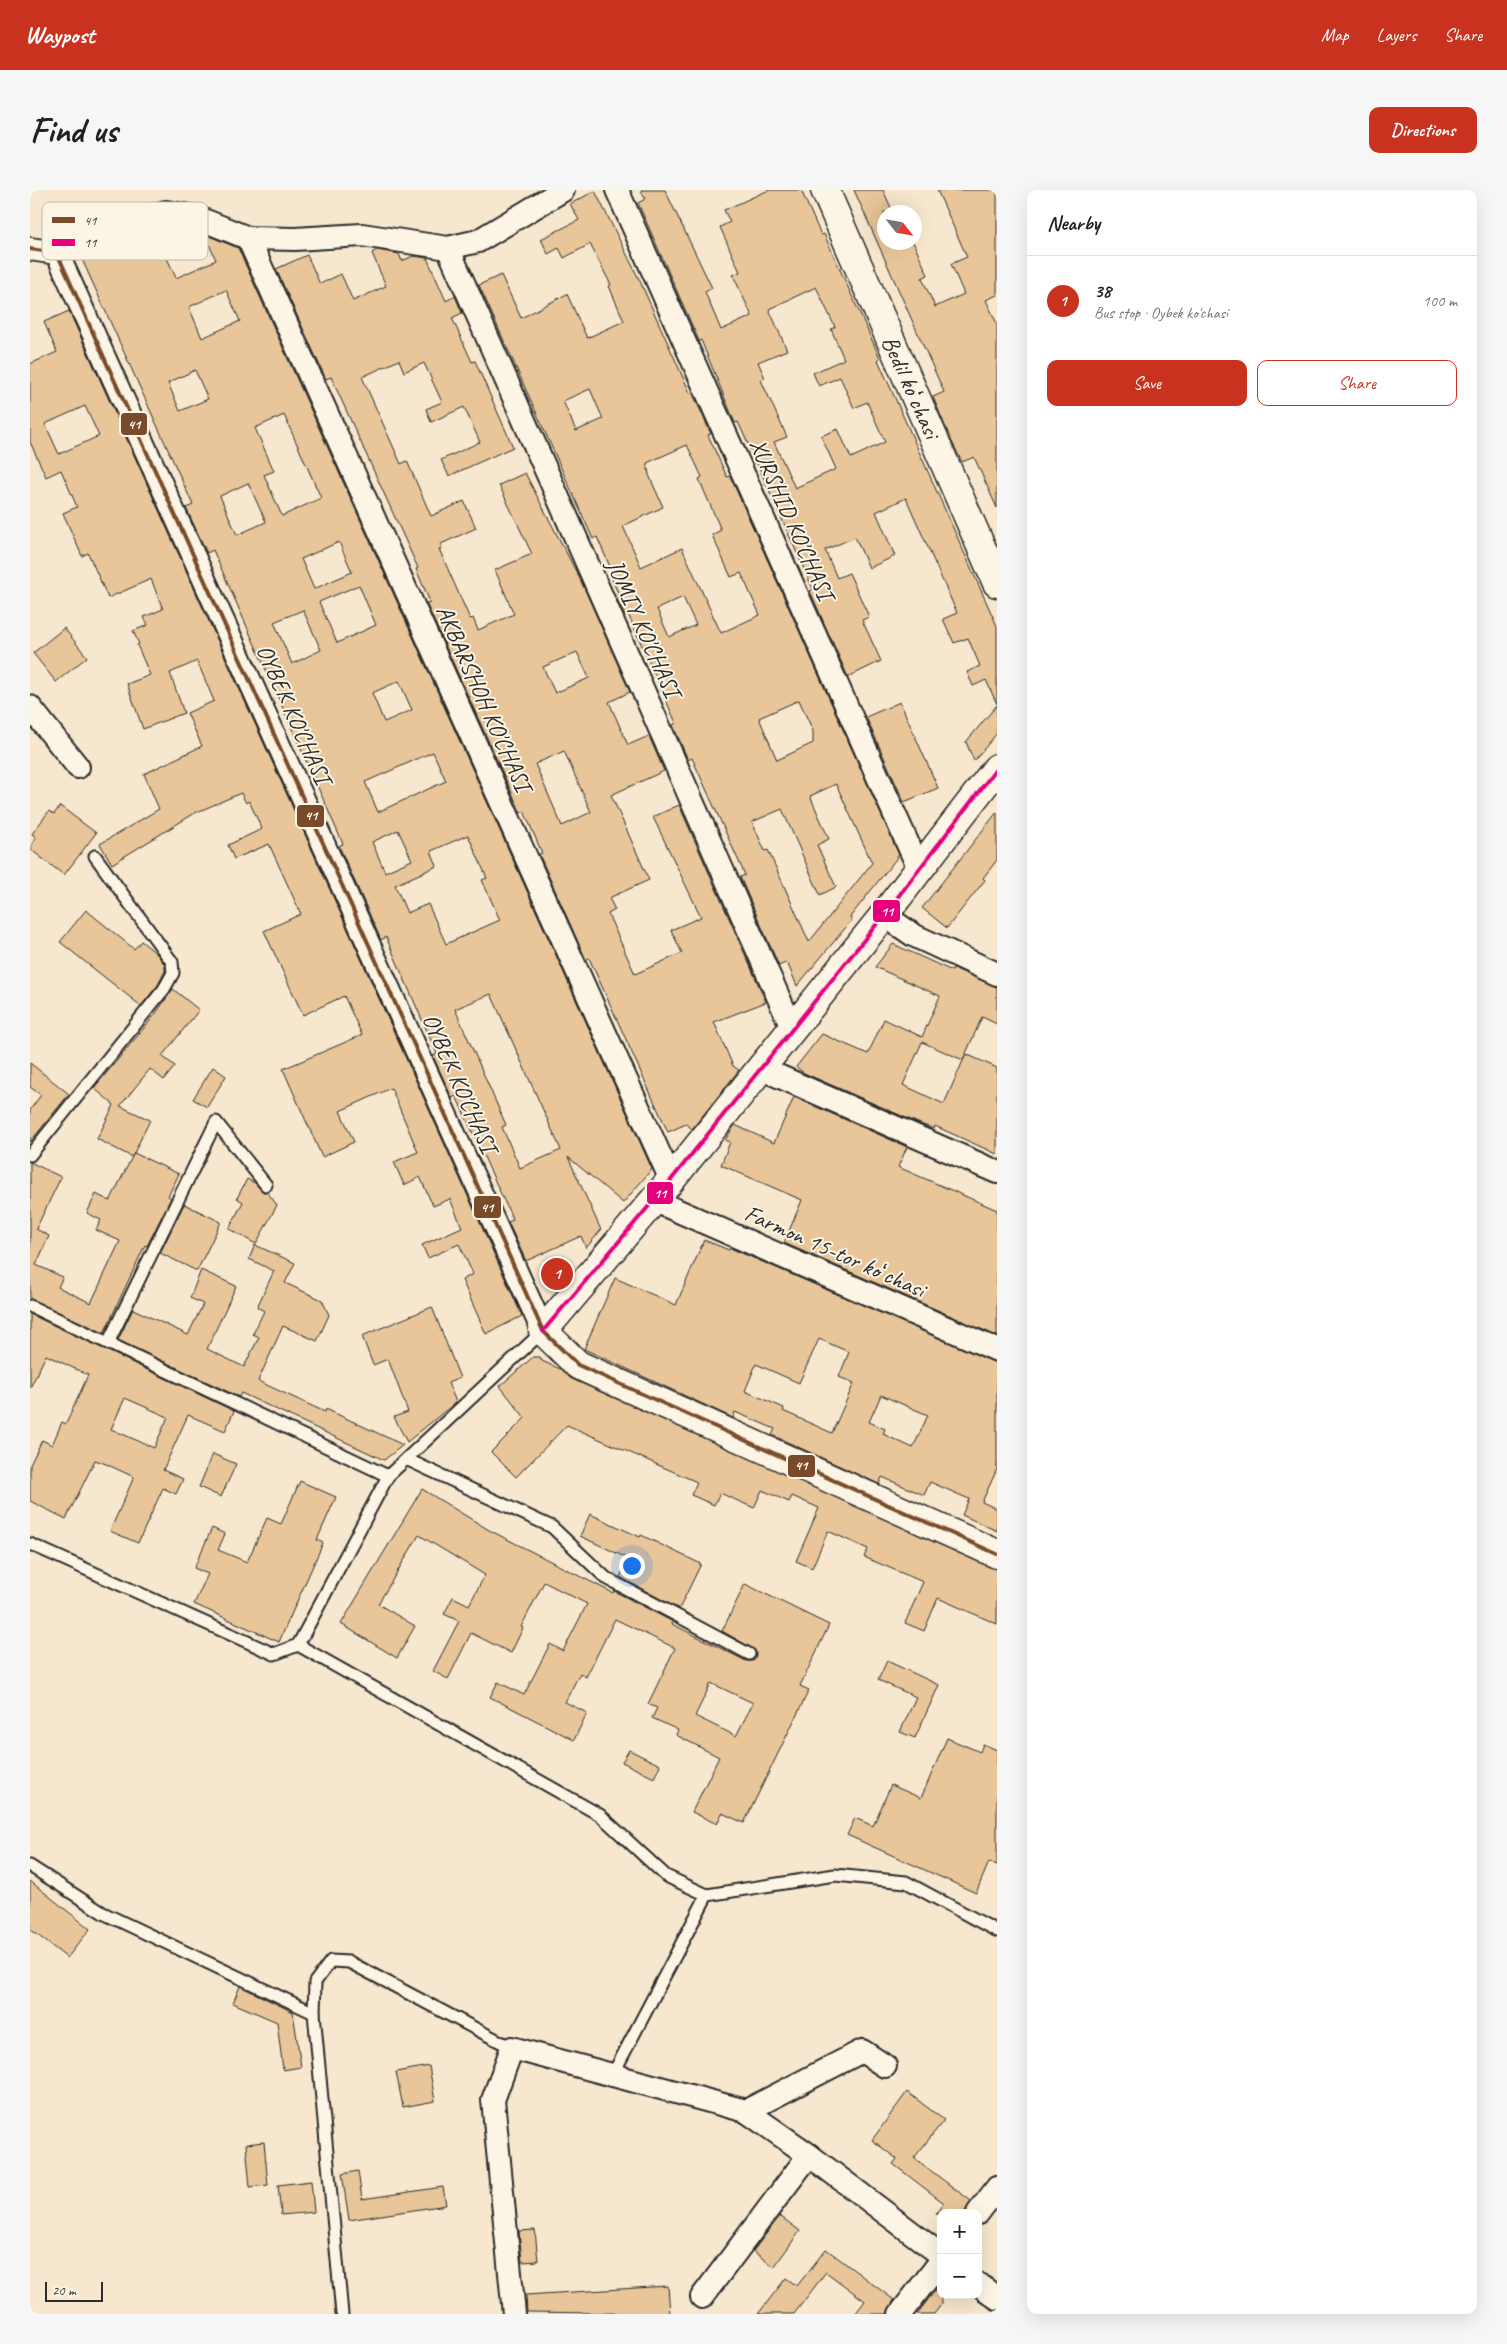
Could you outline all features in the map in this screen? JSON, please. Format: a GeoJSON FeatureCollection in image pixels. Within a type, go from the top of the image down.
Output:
{"type":"FeatureCollection","features":[{"type":"Feature","properties":{"kind":"street"},"geometry":{"type":"LineString","coordinates":[[208,222],[248,238],[295,239],[362,235],[448,248],[478,241],[563,190]]}},
{"type":"Feature","properties":{"kind":"street","name":"XURSHID KO'CHASI"},"geometry":{"type":"LineString","coordinates":[[617,190],[919,869]]}},
{"type":"Feature","properties":{"kind":"street","name":"Bedil koʻchasi"},"geometry":{"type":"LineString","coordinates":[[825,190],[997,583]]}},
{"type":"Feature","properties":{"kind":"street","name":"AKBARSHOH KO'CHASI"},"geometry":{"type":"LineString","coordinates":[[248,238],[671,1180]]}},
{"type":"Feature","properties":{"kind":"street","name":"JOMIY KO'CHASI"},"geometry":{"type":"LineString","coordinates":[[448,248],[792,1028]]}},
{"type":"Feature","properties":{"kind":"street","name":"OYBEK KO'CHASI"},"geometry":{"type":"LineString","coordinates":[[60,260],[543,1331]]}},
{"type":"Feature","properties":{"kind":"street"},"geometry":{"type":"LineString","coordinates":[[30,707],[78,766]]}},
{"type":"Feature","properties":{"kind":"street"},"geometry":{"type":"LineString","coordinates":[[997,768],[884,915],[671,1180],[652,1200],[543,1331],[578,1365],[997,1554]]}},
{"type":"Feature","properties":{"kind":"street"},"geometry":{"type":"LineString","coordinates":[[884,915],[914,935],[997,974]]}},
{"type":"Feature","properties":{"kind":"street"},"geometry":{"type":"LineString","coordinates":[[760,1068],[997,1172]]}},
{"type":"Feature","properties":{"kind":"street","name":"Farmon 15-tor koʻchasi"},"geometry":{"type":"LineString","coordinates":[[652,1200],[997,1350]]}},
{"type":"Feature","properties":{"kind":"street"},"geometry":{"type":"LineString","coordinates":[[514,2314],[493,2100],[512,2048],[746,2111],[809,2155],[940,2254]]}},
{"type":"Feature","properties":{"kind":"street"},"geometry":{"type":"LineString","coordinates":[[746,2111],[862,2051],[885,2066]]}},
{"type":"Feature","properties":{"kind":"street"},"geometry":{"type":"LineString","coordinates":[[702,2296],[809,2155]]}},
{"type":"Feature","properties":{"kind":"street"},"geometry":{"type":"LineString","coordinates":[[981,2209],[997,2188]]}},
{"type":"Feature","properties":{"kind":"street"},"geometry":{"type":"LineString","coordinates":[[900,2314],[937,2265]]}},
{"type":"Feature","properties":{"kind":"street"},"geometry":{"type":"LineString","coordinates":[[982,2287],[997,2298]]}},
{"type":"Feature","properties":{"kind":"lane"},"geometry":{"type":"LineString","coordinates":[[30,1155],[155,1001],[173,973],[172,962],[95,856]]}},
{"type":"Feature","properties":{"kind":"lane"},"geometry":{"type":"LineString","coordinates":[[108,1343],[216,1122],[266,1185]]}},
{"type":"Feature","properties":{"kind":"lane"},"geometry":{"type":"LineString","coordinates":[[30,1306],[388,1476]]}},
{"type":"Feature","properties":{"kind":"lane"},"geometry":{"type":"LineString","coordinates":[[30,1544],[274,1654],[298,1645],[388,1476],[543,1331]]}},
{"type":"Feature","properties":{"kind":"lane"},"geometry":{"type":"LineString","coordinates":[[406,1459],[552,1527],[606,1578],[748,1654]]}},
{"type":"Feature","properties":{"kind":"lane"},"geometry":{"type":"LineString","coordinates":[[298,1645],[600,1815],[666,1876],[707,1896],[835,1875],[906,1882],[997,1931]]}},
{"type":"Feature","properties":{"kind":"lane"},"geometry":{"type":"LineString","coordinates":[[30,1866],[103,1913],[314,2013]]}},
{"type":"Feature","properties":{"kind":"lane"},"geometry":{"type":"LineString","coordinates":[[612,2076],[707,1896]]}},
{"type":"Feature","properties":{"kind":"lane"},"geometry":{"type":"LineString","coordinates":[[342,2314],[314,2013],[315,1982],[331,1960],[349,1962],[512,2048]]}},
{"type":"Feature","properties":{"kind":"building"},"geometry":{"type":"Polygon","coordinates":[[[641,190],[665,190],[712,288],[705,292],[721,330],[752,316],[733,275],[740,272],[720,227],[730,222],[724,210],[769,190],[801,190],[821,235],[824,234],[880,358],[878,360],[997,626],[997,704],[986,680],[973,686],[967,672],[980,666],[968,638],[954,643],[943,619],[957,613],[906,498],[876,512],[895,556],[869,568],[855,537],[825,550],[837,578],[849,573],[869,617],[862,620],[881,661],[848,677],[810,591],[813,589],[738,422],[735,423],[701,340],[699,341],[638,203],[645,199],[641,190]],[[816,287],[769,309],[787,350],[758,362],[765,378],[761,380],[787,437],[774,442],[795,488],[836,469],[821,436],[838,429],[851,458],[885,442],[867,402],[854,408],[840,377],[819,386],[813,373],[844,359],[831,329],[835,327],[816,287]]]}},
{"type":"Feature","properties":{"kind":"building"},"geometry":{"type":"Polygon","coordinates":[[[854,190],[883,190],[890,205],[877,205],[877,242],[854,190]]]}},
{"type":"Feature","properties":{"kind":"building"},"geometry":{"type":"Polygon","coordinates":[[[937,190],[997,190],[997,295],[986,300],[997,324],[997,508],[974,457],[962,462],[951,440],[933,397],[944,392],[881,250],[917,250],[928,275],[922,278],[935,307],[964,294],[951,264],[967,257],[937,190]]]}},
{"type":"Feature","properties":{"kind":"building"},"geometry":{"type":"Polygon","coordinates":[[[595,191],[639,279],[690,393],[692,392],[711,434],[708,435],[727,477],[730,476],[899,855],[850,917],[852,920],[797,986],[787,962],[779,966],[740,877],[745,875],[692,758],[688,760],[673,725],[676,723],[628,614],[625,616],[617,599],[620,597],[612,580],[615,578],[597,537],[593,539],[479,285],[501,275],[521,318],[567,294],[587,338],[624,321],[609,286],[611,285],[590,244],[564,258],[559,248],[548,254],[541,239],[579,220],[570,204],[595,191]],[[590,389],[563,401],[576,431],[603,419],[590,389]],[[687,445],[647,463],[649,475],[663,507],[623,526],[641,567],[682,548],[721,633],[760,615],[741,573],[731,577],[712,535],[721,530],[699,479],[702,477],[687,445]],[[683,597],[657,609],[669,637],[696,625],[683,597]],[[799,700],[759,718],[777,760],[813,743],[813,731],[799,700]],[[836,784],[810,796],[829,839],[817,845],[836,887],[820,895],[782,809],[752,822],[765,851],[768,850],[809,942],[872,863],[836,784]]]}},
{"type":"Feature","properties":{"kind":"building"},"geometry":{"type":"Polygon","coordinates":[[[209,236],[238,248],[652,1169],[623,1203],[568,1157],[601,1230],[586,1248],[581,1236],[526,1261],[508,1222],[513,1220],[456,1096],[452,1098],[433,1056],[437,1054],[386,937],[381,940],[339,846],[343,844],[213,550],[207,553],[186,508],[193,505],[82,260],[168,260],[176,278],[216,260],[208,242],[209,236]],[[226,290],[189,307],[202,338],[240,321],[226,290]],[[195,370],[168,383],[180,411],[208,399],[195,370]],[[284,415],[255,428],[274,471],[264,475],[282,516],[321,498],[284,415]],[[248,483],[220,496],[237,535],[266,522],[248,483]],[[339,542],[301,559],[314,589],[352,572],[339,542]],[[359,585],[319,602],[337,643],[376,625],[359,585]],[[303,610],[274,622],[292,664],[321,650],[303,610]],[[399,681],[372,693],[384,722],[412,710],[399,681]],[[433,752],[365,782],[378,812],[446,781],[433,752]],[[398,830],[372,842],[385,872],[412,860],[398,830]],[[468,835],[431,851],[437,866],[395,885],[407,913],[428,904],[446,944],[500,920],[482,880],[487,878],[468,835]],[[491,994],[455,1009],[506,1125],[502,1127],[520,1168],[561,1150],[491,994]]]}},
{"type":"Feature","properties":{"kind":"building"},"geometry":{"type":"Polygon","coordinates":[[[377,250],[399,254],[402,261],[413,256],[427,258],[446,301],[455,296],[462,313],[452,318],[472,362],[475,361],[513,447],[449,476],[441,460],[480,442],[464,407],[431,422],[426,409],[442,402],[424,363],[404,372],[399,360],[362,377],[401,464],[407,461],[431,516],[464,501],[476,528],[441,544],[442,548],[439,549],[470,619],[473,618],[478,630],[514,614],[495,570],[532,554],[499,485],[525,473],[582,583],[630,692],[609,702],[628,745],[649,736],[664,771],[611,795],[649,880],[609,898],[615,910],[608,914],[635,974],[682,953],[671,930],[701,917],[653,817],[679,805],[766,1002],[714,1022],[733,1066],[739,1070],[692,1129],[686,1124],[668,1132],[589,958],[586,960],[539,854],[542,853],[524,811],[521,813],[426,603],[430,602],[416,569],[418,568],[331,377],[326,379],[276,269],[307,255],[320,284],[341,274],[353,301],[386,286],[372,253],[377,250]],[[577,652],[543,667],[555,693],[589,678],[577,652]],[[564,751],[535,764],[562,826],[591,812],[564,751]]]}},
{"type":"Feature","properties":{"kind":"building"},"geometry":{"type":"Polygon","coordinates":[[[69,311],[522,1316],[486,1334],[462,1280],[473,1274],[459,1244],[428,1258],[422,1245],[462,1227],[450,1199],[433,1206],[420,1177],[404,1185],[394,1162],[418,1152],[391,1088],[340,1111],[354,1142],[322,1157],[283,1069],[362,1035],[344,996],[303,1015],[264,931],[301,914],[269,844],[234,859],[228,845],[262,829],[249,801],[246,803],[241,793],[195,813],[112,864],[100,844],[159,809],[144,774],[202,746],[187,713],[214,701],[197,661],[170,673],[184,713],[143,729],[127,684],[150,675],[133,631],[148,625],[144,617],[163,609],[151,579],[108,598],[88,553],[82,556],[63,513],[77,507],[61,470],[46,477],[30,442],[30,364],[57,352],[44,322],[69,311]],[[85,406],[45,424],[59,454],[99,436],[85,406]]]}},
{"type":"Feature","properties":{"kind":"building"},"geometry":{"type":"Polygon","coordinates":[[[64,628],[87,657],[56,682],[33,653],[64,628]]]}},
{"type":"Feature","properties":{"kind":"building"},"geometry":{"type":"Polygon","coordinates":[[[900,702],[938,788],[904,802],[866,717],[900,702]]]}},
{"type":"Feature","properties":{"kind":"building"},"geometry":{"type":"Polygon","coordinates":[[[997,705],[997,733],[974,761],[966,742],[997,705]]]}},
{"type":"Feature","properties":{"kind":"building"},"geometry":{"type":"Polygon","coordinates":[[[60,806],[96,833],[64,875],[30,849],[36,837],[32,834],[49,811],[54,814],[60,806]]]}},
{"type":"Feature","properties":{"kind":"building"},"geometry":{"type":"Polygon","coordinates":[[[997,812],[997,860],[983,878],[985,880],[947,928],[922,908],[997,812]]]}},
{"type":"Feature","properties":{"kind":"building"},"geometry":{"type":"Polygon","coordinates":[[[86,910],[134,949],[141,941],[157,954],[165,965],[165,971],[158,985],[141,1006],[60,942],[86,910]]]}},
{"type":"Feature","properties":{"kind":"building"},"geometry":{"type":"Polygon","coordinates":[[[893,944],[952,971],[953,968],[997,987],[997,1024],[982,1017],[963,1060],[922,1042],[903,1085],[944,1104],[966,1054],[997,1068],[997,1154],[935,1126],[934,1129],[918,1123],[804,1073],[796,1067],[822,1034],[868,1054],[884,1019],[922,1037],[940,996],[875,967],[893,944]]]}},
{"type":"Feature","properties":{"kind":"building"},"geometry":{"type":"Polygon","coordinates":[[[173,989],[199,1010],[162,1056],[175,1066],[164,1080],[150,1069],[120,1106],[150,1120],[132,1157],[97,1139],[114,1105],[94,1088],[154,1016],[173,989]]]}},
{"type":"Feature","properties":{"kind":"building"},"geometry":{"type":"Polygon","coordinates":[[[30,1063],[69,1094],[30,1142],[30,1110],[41,1095],[30,1087],[30,1063]]]}},
{"type":"Feature","properties":{"kind":"building"},"geometry":{"type":"Polygon","coordinates":[[[213,1067],[226,1076],[207,1107],[193,1099],[213,1067]]]}},
{"type":"Feature","properties":{"kind":"building"},"geometry":{"type":"Polygon","coordinates":[[[794,1097],[907,1147],[898,1167],[997,1210],[997,1336],[784,1243],[802,1200],[721,1165],[730,1142],[725,1140],[735,1125],[774,1143],[794,1097]]]}},
{"type":"Feature","properties":{"kind":"building"},"geometry":{"type":"Polygon","coordinates":[[[134,1153],[179,1174],[168,1196],[171,1198],[147,1246],[145,1245],[104,1333],[30,1299],[30,1162],[61,1177],[36,1229],[49,1236],[36,1265],[63,1277],[58,1287],[91,1303],[120,1241],[96,1230],[101,1220],[87,1213],[96,1194],[110,1201],[134,1153]]]}},
{"type":"Feature","properties":{"kind":"building"},"geometry":{"type":"Polygon","coordinates":[[[247,1179],[255,1183],[263,1192],[267,1192],[277,1205],[256,1244],[229,1229],[243,1202],[237,1198],[247,1179]]]}},
{"type":"Feature","properties":{"kind":"building"},"geometry":{"type":"Polygon","coordinates":[[[184,1204],[221,1222],[197,1271],[160,1253],[184,1204]]]}},
{"type":"Feature","properties":{"kind":"building"},"geometry":{"type":"Polygon","coordinates":[[[704,1240],[729,1250],[730,1248],[997,1363],[997,1469],[982,1502],[997,1509],[997,1531],[962,1515],[969,1499],[930,1482],[924,1495],[882,1477],[879,1484],[772,1435],[775,1429],[735,1412],[733,1418],[584,1349],[615,1278],[676,1305],[704,1240]],[[819,1339],[799,1383],[756,1364],[745,1391],[784,1408],[783,1411],[832,1433],[854,1383],[839,1377],[849,1352],[819,1339]],[[881,1395],[869,1422],[885,1429],[883,1434],[913,1448],[928,1415],[881,1395]]]}},
{"type":"Feature","properties":{"kind":"building"},"geometry":{"type":"Polygon","coordinates":[[[255,1245],[295,1263],[285,1283],[322,1300],[329,1315],[317,1341],[283,1326],[258,1381],[325,1412],[326,1409],[403,1445],[384,1460],[241,1393],[239,1397],[118,1340],[133,1309],[188,1335],[203,1304],[190,1298],[201,1270],[236,1286],[207,1349],[244,1367],[259,1337],[253,1334],[264,1311],[257,1307],[274,1271],[249,1259],[255,1245]]]}},
{"type":"Feature","properties":{"kind":"building"},"geometry":{"type":"Polygon","coordinates":[[[432,1307],[460,1378],[448,1383],[456,1402],[407,1442],[394,1417],[408,1412],[388,1359],[373,1365],[362,1336],[432,1307]]]}},
{"type":"Feature","properties":{"kind":"building"},"geometry":{"type":"Polygon","coordinates":[[[30,1314],[234,1411],[225,1431],[188,1415],[163,1470],[183,1479],[176,1494],[163,1488],[138,1543],[110,1531],[134,1477],[106,1464],[95,1460],[66,1519],[30,1501],[30,1465],[42,1440],[52,1445],[62,1422],[66,1424],[88,1375],[46,1355],[30,1388],[30,1314]],[[125,1398],[111,1429],[154,1448],[168,1417],[125,1398]]]}},
{"type":"Feature","properties":{"kind":"building"},"geometry":{"type":"Polygon","coordinates":[[[533,1357],[540,1357],[542,1361],[560,1369],[572,1379],[997,1569],[997,1624],[938,1598],[924,1631],[905,1623],[923,1582],[864,1557],[868,1549],[828,1531],[812,1568],[796,1561],[819,1508],[792,1496],[789,1502],[762,1490],[754,1508],[720,1493],[714,1505],[691,1495],[697,1482],[567,1425],[516,1477],[491,1452],[525,1418],[500,1386],[533,1357]]]}},
{"type":"Feature","properties":{"kind":"building"},"geometry":{"type":"Polygon","coordinates":[[[213,1454],[236,1464],[221,1497],[199,1487],[213,1454]]]}},
{"type":"Feature","properties":{"kind":"building"},"geometry":{"type":"Polygon","coordinates":[[[300,1481],[336,1497],[317,1540],[323,1543],[279,1642],[194,1604],[208,1574],[194,1568],[212,1528],[225,1534],[218,1550],[247,1562],[267,1518],[281,1524],[300,1481]]]}},
{"type":"Feature","properties":{"kind":"building"},"geometry":{"type":"Polygon","coordinates":[[[422,1489],[489,1530],[613,1593],[614,1591],[673,1622],[672,1624],[746,1661],[753,1661],[755,1650],[722,1631],[745,1584],[829,1625],[800,1686],[809,1690],[744,1823],[722,1813],[717,1824],[692,1812],[719,1757],[676,1735],[678,1730],[652,1718],[657,1708],[648,1704],[675,1648],[615,1619],[586,1677],[580,1673],[565,1702],[587,1713],[574,1740],[490,1697],[498,1682],[524,1695],[550,1644],[563,1651],[587,1604],[544,1582],[521,1627],[523,1628],[511,1653],[471,1633],[448,1679],[433,1671],[459,1621],[444,1614],[453,1597],[469,1605],[485,1575],[419,1535],[378,1604],[415,1626],[397,1658],[341,1624],[422,1489]],[[711,1683],[695,1716],[736,1736],[753,1703],[711,1683]]]}},
{"type":"Feature","properties":{"kind":"building"},"geometry":{"type":"Polygon","coordinates":[[[590,1514],[640,1537],[641,1535],[701,1564],[679,1609],[620,1577],[629,1559],[580,1536],[590,1514]]]}},
{"type":"Feature","properties":{"kind":"building"},"geometry":{"type":"Polygon","coordinates":[[[887,1661],[939,1685],[915,1738],[900,1732],[916,1697],[878,1680],[887,1661]]]}},
{"type":"Feature","properties":{"kind":"building"},"geometry":{"type":"Polygon","coordinates":[[[947,1738],[980,1752],[983,1744],[997,1750],[997,1865],[989,1862],[976,1893],[847,1835],[855,1818],[873,1826],[891,1785],[921,1798],[947,1738]]]}},
{"type":"Feature","properties":{"kind":"building"},"geometry":{"type":"Polygon","coordinates":[[[629,1750],[660,1765],[654,1778],[622,1762],[629,1750]]]}},
{"type":"Feature","properties":{"kind":"building"},"geometry":{"type":"Polygon","coordinates":[[[30,1881],[90,1929],[67,1958],[30,1929],[30,1881]]]}},
{"type":"Feature","properties":{"kind":"building"},"geometry":{"type":"Polygon","coordinates":[[[240,1986],[293,2012],[301,2067],[283,2070],[277,2022],[233,2003],[240,1986]]]}},
{"type":"Feature","properties":{"kind":"building"},"geometry":{"type":"Polygon","coordinates":[[[429,2066],[435,2101],[403,2107],[396,2072],[429,2066]]]}},
{"type":"Feature","properties":{"kind":"building"},"geometry":{"type":"Polygon","coordinates":[[[907,2092],[944,2120],[914,2158],[971,2201],[966,2209],[939,2209],[944,2203],[893,2164],[897,2159],[872,2140],[907,2092]]]}},
{"type":"Feature","properties":{"kind":"building"},"geometry":{"type":"Polygon","coordinates":[[[264,2142],[268,2185],[250,2187],[246,2144],[264,2142]]]}},
{"type":"Feature","properties":{"kind":"building"},"geometry":{"type":"Polygon","coordinates":[[[358,2171],[362,2199],[443,2187],[446,2205],[349,2220],[342,2174],[358,2171]]]}},
{"type":"Feature","properties":{"kind":"building"},"geometry":{"type":"Polygon","coordinates":[[[311,2181],[314,2212],[281,2215],[278,2185],[311,2181]]]}},
{"type":"Feature","properties":{"kind":"building"},"geometry":{"type":"Polygon","coordinates":[[[780,2216],[800,2231],[774,2267],[753,2251],[780,2216]]]}},
{"type":"Feature","properties":{"kind":"building"},"geometry":{"type":"Polygon","coordinates":[[[535,2230],[538,2261],[522,2262],[519,2231],[535,2230]]]}},
{"type":"Feature","properties":{"kind":"building"},"geometry":{"type":"Polygon","coordinates":[[[826,2249],[894,2300],[887,2314],[855,2314],[865,2301],[826,2272],[794,2314],[758,2314],[786,2278],[797,2286],[826,2249]]]}},
{"type":"Feature","properties":{"kind":"building"},"geometry":{"type":"Polygon","coordinates":[[[668,2286],[670,2314],[527,2312],[526,2295],[668,2286]]]}},
{"type":"Feature","properties":{"kind":"building"},"geometry":{"type":"Polygon","coordinates":[[[937,2288],[937,2299],[941,2299],[941,2305],[934,2314],[917,2314],[937,2288]]]}},
{"type":"Feature","properties":{"kind":"transit line","name":"41"},"geometry":{"type":"LineString","coordinates":[[30,249],[42,251]]}},
{"type":"Feature","properties":{"kind":"transit line","name":"41"},"geometry":{"type":"LineString","coordinates":[[60,260],[543,1331],[578,1365],[997,1554]]}},
{"type":"Feature","properties":{"kind":"transit line","name":"11"},"geometry":{"type":"LineString","coordinates":[[543,1331],[671,1180],[884,915],[997,768]]}},
{"type":"Feature","properties":{"kind":"place","name":"38"},"geometry":{"type":"Point","coordinates":[557,1274]}}]}
